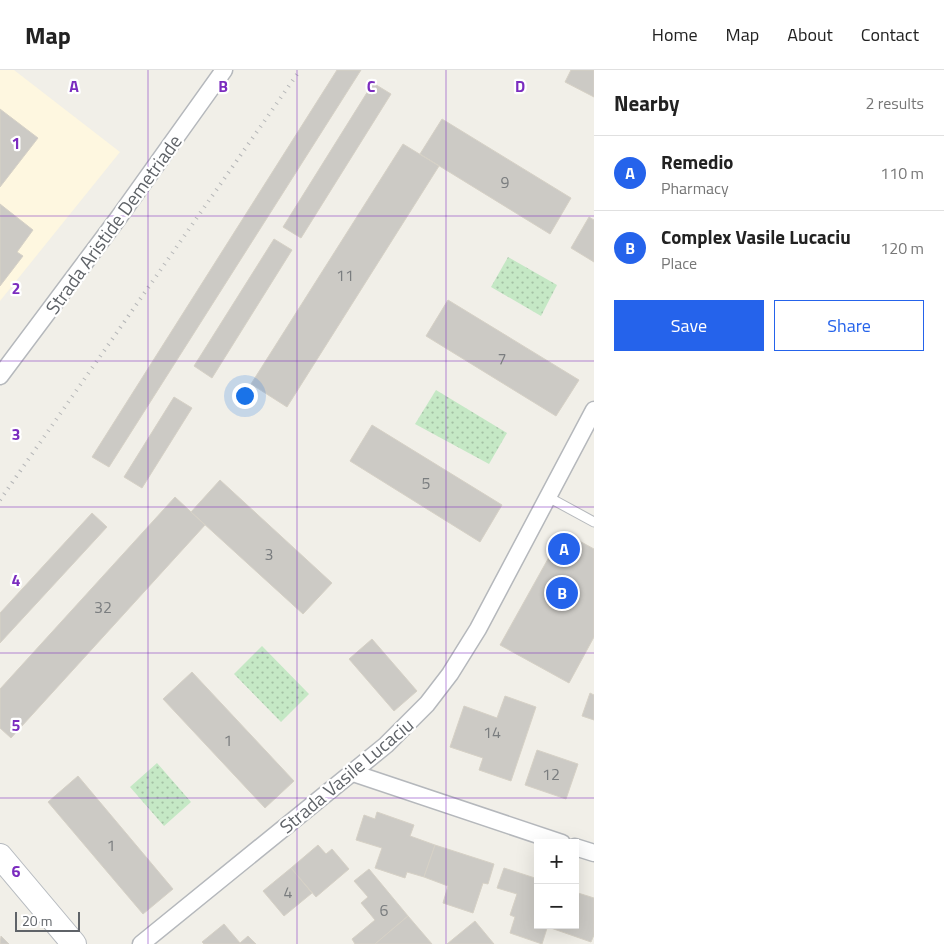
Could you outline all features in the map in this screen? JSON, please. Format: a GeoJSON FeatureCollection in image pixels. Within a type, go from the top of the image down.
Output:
{"type":"FeatureCollection","features":[{"type":"Feature","properties":{"kind":"main road"},"geometry":{"type":"LineString","coordinates":[[0,856],[74,944]]}},
{"type":"Feature","properties":{"kind":"street","name":"Strada Aristide Demetriade"},"geometry":{"type":"LineString","coordinates":[[0,376],[120,217],[224,70]]}},
{"type":"Feature","properties":{"kind":"street","name":"Strada Vasile Lucaciu"},"geometry":{"type":"LineString","coordinates":[[141,944],[353,772],[403,730],[427,704],[450,674],[478,629],[548,497],[589,431],[594,410]]}},
{"type":"Feature","properties":{"kind":"street"},"geometry":{"type":"LineString","coordinates":[[353,772],[550,839]]}},
{"type":"Feature","properties":{"kind":"street"},"geometry":{"type":"LineString","coordinates":[[579,848],[594,853]]}},
{"type":"Feature","properties":{"kind":"lane"},"geometry":{"type":"LineString","coordinates":[[548,497],[594,522]]}},
{"type":"Feature","properties":{"kind":"shaded area"},"geometry":{"type":"Polygon","coordinates":[[[0,70],[14,70],[120,152],[0,301],[0,70]]]}},
{"type":"Feature","properties":{"kind":"green space"},"geometry":{"type":"Polygon","coordinates":[[[508,257],[557,285],[541,316],[491,287],[508,257]]]}},
{"type":"Feature","properties":{"kind":"green space"},"geometry":{"type":"Polygon","coordinates":[[[436,390],[507,433],[489,464],[415,424],[436,390]]]}},
{"type":"Feature","properties":{"kind":"green space"},"geometry":{"type":"Polygon","coordinates":[[[262,646],[309,694],[281,722],[234,674],[262,646]]]}},
{"type":"Feature","properties":{"kind":"green space"},"geometry":{"type":"Polygon","coordinates":[[[157,763],[191,802],[164,826],[130,787],[157,763]]]}},
{"type":"Feature","properties":{"kind":"building"},"geometry":{"type":"Polygon","coordinates":[[[337,70],[361,70],[109,467],[92,457],[337,70]]]}},
{"type":"Feature","properties":{"kind":"building"},"geometry":{"type":"Polygon","coordinates":[[[571,70],[594,70],[594,97],[565,82],[571,70]]]}},
{"type":"Feature","properties":{"kind":"building"},"geometry":{"type":"Polygon","coordinates":[[[373,83],[391,94],[301,238],[283,227],[373,83]]]}},
{"type":"Feature","properties":{"kind":"building"},"geometry":{"type":"Polygon","coordinates":[[[0,109],[38,138],[0,187],[0,109]]]}},
{"type":"Feature","properties":{"kind":"building"},"geometry":{"type":"Polygon","coordinates":[[[442,119],[571,198],[550,234],[420,154],[442,119]]]}},
{"type":"Feature","properties":{"kind":"building"},"geometry":{"type":"Polygon","coordinates":[[[403,144],[439,166],[287,407],[251,384],[403,144]]]}},
{"type":"Feature","properties":{"kind":"building"},"geometry":{"type":"Polygon","coordinates":[[[0,204],[33,230],[17,252],[23,256],[0,286],[0,204]]]}},
{"type":"Feature","properties":{"kind":"building"},"geometry":{"type":"Polygon","coordinates":[[[589,217],[594,220],[594,262],[571,248],[589,217]]]}},
{"type":"Feature","properties":{"kind":"building"},"geometry":{"type":"Polygon","coordinates":[[[274,239],[292,250],[212,378],[194,366],[274,239]]]}},
{"type":"Feature","properties":{"kind":"building"},"geometry":{"type":"Polygon","coordinates":[[[448,300],[579,380],[556,416],[426,336],[448,300]]]}},
{"type":"Feature","properties":{"kind":"building"},"geometry":{"type":"Polygon","coordinates":[[[174,397],[192,408],[142,488],[124,477],[174,397]]]}},
{"type":"Feature","properties":{"kind":"building"},"geometry":{"type":"Polygon","coordinates":[[[372,425],[502,505],[480,542],[350,461],[372,425]]]}},
{"type":"Feature","properties":{"kind":"building"},"geometry":{"type":"Polygon","coordinates":[[[220,480],[332,583],[303,614],[191,512],[220,480]]]}},
{"type":"Feature","properties":{"kind":"building"},"geometry":{"type":"Polygon","coordinates":[[[175,497],[205,525],[11,738],[0,728],[0,689],[175,497]]]}},
{"type":"Feature","properties":{"kind":"building"},"geometry":{"type":"Polygon","coordinates":[[[92,513],[107,527],[0,643],[0,613],[92,513]]]}},
{"type":"Feature","properties":{"kind":"building"},"geometry":{"type":"Polygon","coordinates":[[[563,532],[594,549],[594,637],[569,683],[500,645],[563,532]]]}},
{"type":"Feature","properties":{"kind":"building"},"geometry":{"type":"Polygon","coordinates":[[[372,639],[417,691],[394,711],[349,659],[372,639]]]}},
{"type":"Feature","properties":{"kind":"building"},"geometry":{"type":"Polygon","coordinates":[[[192,672],[294,781],[265,808],[163,699],[192,672]]]}},
{"type":"Feature","properties":{"kind":"building"},"geometry":{"type":"Polygon","coordinates":[[[590,693],[594,695],[594,720],[582,716],[590,693]]]}},
{"type":"Feature","properties":{"kind":"building"},"geometry":{"type":"Polygon","coordinates":[[[505,696],[536,707],[511,781],[479,770],[483,758],[450,747],[464,706],[497,718],[505,696]]]}},
{"type":"Feature","properties":{"kind":"building"},"geometry":{"type":"Polygon","coordinates":[[[537,750],[578,764],[566,799],[525,785],[537,750]]]}},
{"type":"Feature","properties":{"kind":"building"},"geometry":{"type":"Polygon","coordinates":[[[78,776],[173,889],[143,914],[48,802],[78,776]]]}},
{"type":"Feature","properties":{"kind":"building"},"geometry":{"type":"Polygon","coordinates":[[[377,812],[414,825],[410,836],[435,845],[424,877],[407,872],[405,878],[375,868],[382,848],[356,840],[364,815],[375,819],[377,812]]]}},
{"type":"Feature","properties":{"kind":"building"},"geometry":{"type":"Polygon","coordinates":[[[318,845],[326,854],[332,849],[349,869],[316,897],[291,868],[318,845]]]}},
{"type":"Feature","properties":{"kind":"building"},"geometry":{"type":"Polygon","coordinates":[[[435,845],[494,864],[488,884],[483,883],[473,913],[443,903],[448,886],[424,877],[435,845]]]}},
{"type":"Feature","properties":{"kind":"building"},"geometry":{"type":"Polygon","coordinates":[[[291,868],[312,893],[284,916],[263,891],[291,868]]]}},
{"type":"Feature","properties":{"kind":"building"},"geometry":{"type":"Polygon","coordinates":[[[504,868],[534,878],[534,929],[547,929],[542,944],[510,933],[515,917],[510,915],[517,894],[497,888],[504,868]]]}},
{"type":"Feature","properties":{"kind":"building"},"geometry":{"type":"Polygon","coordinates":[[[369,869],[408,916],[375,944],[355,944],[352,939],[375,920],[361,903],[368,897],[354,881],[369,869]]]}},
{"type":"Feature","properties":{"kind":"building"},"geometry":{"type":"Polygon","coordinates":[[[579,893],[594,898],[594,935],[591,942],[554,929],[579,929],[579,893]]]}},
{"type":"Feature","properties":{"kind":"building"},"geometry":{"type":"Polygon","coordinates":[[[408,916],[432,944],[375,944],[408,916]]]}},
{"type":"Feature","properties":{"kind":"building"},"geometry":{"type":"Polygon","coordinates":[[[475,921],[494,944],[447,944],[475,921]]]}},
{"type":"Feature","properties":{"kind":"building"},"geometry":{"type":"Polygon","coordinates":[[[224,924],[240,943],[248,936],[256,944],[204,944],[202,942],[224,924]]]}},
{"type":"Feature","properties":{"kind":"building"},"geometry":{"type":"Polygon","coordinates":[[[1,936],[9,944],[0,944],[1,936]]]}},
{"type":"Feature","properties":{"kind":"railway"},"geometry":{"type":"LineString","coordinates":[[0,500],[300,70]]}},
{"type":"Feature","properties":{"kind":"place","name":"Remedio"},"geometry":{"type":"Point","coordinates":[564,549]}},
{"type":"Feature","properties":{"kind":"place","name":"Complex Vasile Lucaciu"},"geometry":{"type":"Point","coordinates":[562,593]}}]}
